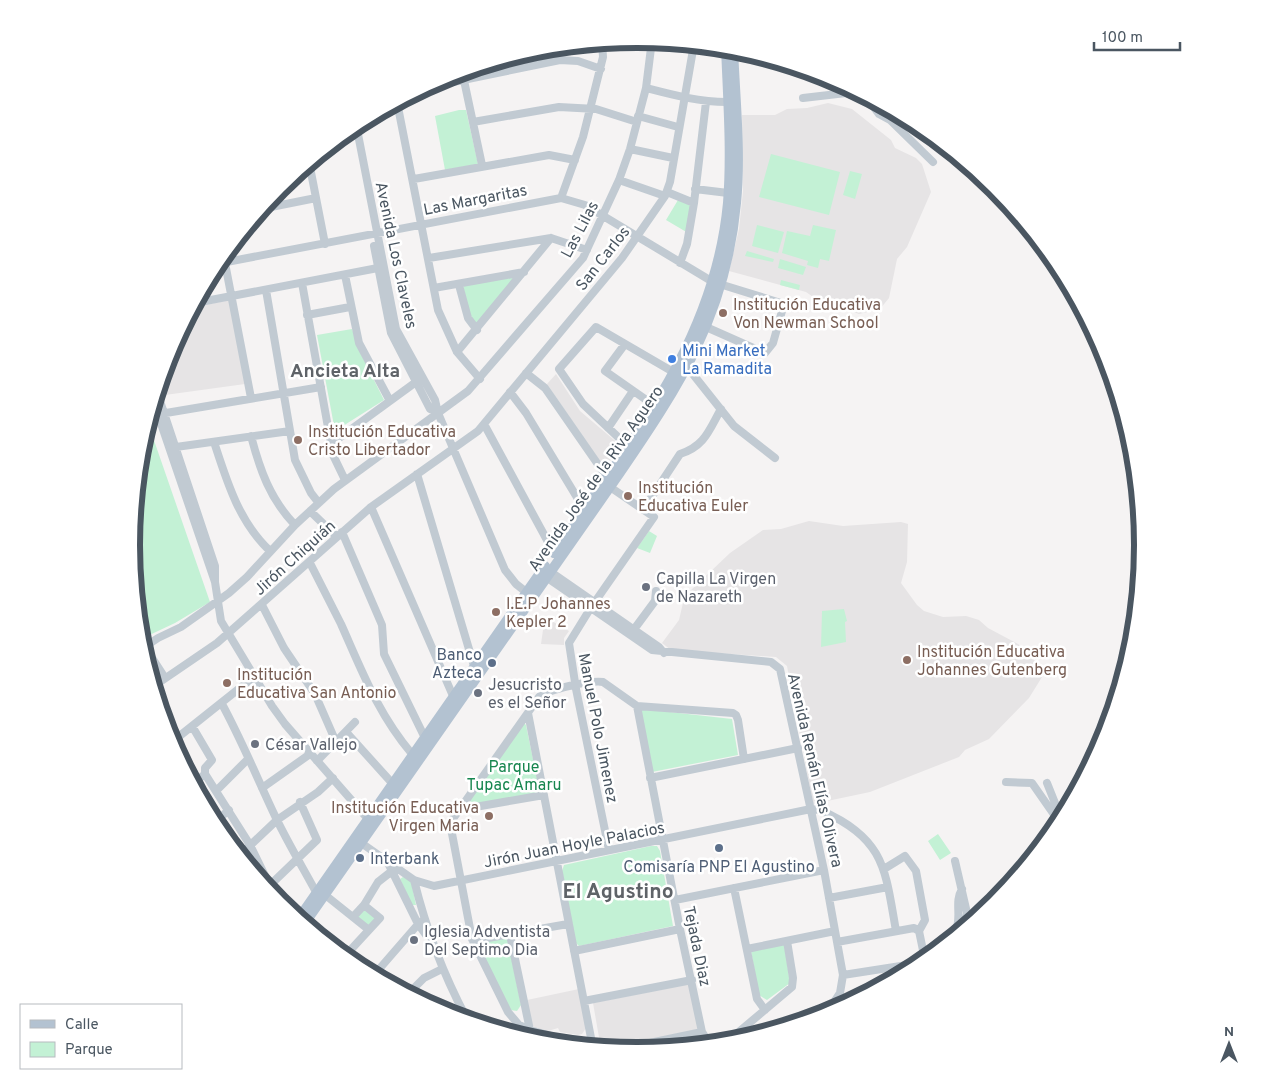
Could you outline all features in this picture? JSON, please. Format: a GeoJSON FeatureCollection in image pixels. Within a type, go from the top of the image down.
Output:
{"type":"FeatureCollection","features":[{"type":"Feature","properties":{"kind":"main road","name":"Avenida José de la Riva Aguero"},"geometry":{"type":"LineString","coordinates":[[303,912],[320,893],[358,840],[570,536],[584,509],[675,373],[716,283],[731,241],[732,193],[726,56]]}},
{"type":"Feature","properties":{"kind":"main road","name":"Avenida José de la Riva Aguero"},"geometry":{"type":"LineString","coordinates":[[732,193],[738,145],[733,57]]}},
{"type":"Feature","properties":{"kind":"main road","name":"Avenida José de la Riva Aguero"},"geometry":{"type":"LineString","coordinates":[[545,572],[554,553],[610,487],[654,424],[688,368],[706,327],[716,283]]}},
{"type":"Feature","properties":{"kind":"main road","name":"Avenida José de la Riva Aguero"},"geometry":{"type":"LineString","coordinates":[[358,840],[368,819],[424,736],[529,594]]}},
{"type":"Feature","properties":{"kind":"main road","name":"Avenida José de la Riva Aguero"},"geometry":{"type":"LineString","coordinates":[[308,917],[320,893]]}},
{"type":"Feature","properties":{"kind":"street","name":"Las Lilas"},"geometry":{"type":"LineString","coordinates":[[151,643],[181,627],[218,601],[247,577],[318,502],[345,480],[468,392],[583,258],[619,180],[630,149],[646,88],[651,48]]}},
{"type":"Feature","properties":{"kind":"street"},"geometry":{"type":"LineString","coordinates":[[561,198],[583,137],[604,57],[603,49]]}},
{"type":"Feature","properties":{"kind":"street","name":"San Carlos"},"geometry":{"type":"LineString","coordinates":[[454,450],[484,424],[526,374],[637,237],[666,194],[693,51]]}},
{"type":"Feature","properties":{"kind":"street"},"geometry":{"type":"LineString","coordinates":[[457,81],[560,60],[578,61],[601,69]]}},
{"type":"Feature","properties":{"kind":"street"},"geometry":{"type":"LineString","coordinates":[[464,80],[482,166]]}},
{"type":"Feature","properties":{"kind":"street"},"geometry":{"type":"LineString","coordinates":[[646,88],[706,102],[727,102]]}},
{"type":"Feature","properties":{"kind":"street"},"geometry":{"type":"LineString","coordinates":[[803,98],[845,93]]}},
{"type":"Feature","properties":{"kind":"street"},"geometry":{"type":"LineString","coordinates":[[680,262],[687,244],[694,203],[706,102]]}},
{"type":"Feature","properties":{"kind":"street"},"geometry":{"type":"LineString","coordinates":[[473,122],[559,107],[596,109],[678,127]]}},
{"type":"Feature","properties":{"kind":"street"},"geometry":{"type":"LineString","coordinates":[[875,108],[879,114],[890,120],[933,162]]}},
{"type":"Feature","properties":{"kind":"street"},"geometry":{"type":"LineString","coordinates":[[399,109],[443,325],[458,352],[480,378]]}},
{"type":"Feature","properties":{"kind":"street","name":"Avenida Los Claveles"},"geometry":{"type":"LineString","coordinates":[[358,133],[391,333],[430,410],[438,413]]}},
{"type":"Feature","properties":{"kind":"street","name":"Avenida Los Claveles"},"geometry":{"type":"LineString","coordinates":[[353,137],[375,233]]}},
{"type":"Feature","properties":{"kind":"street"},"geometry":{"type":"LineString","coordinates":[[630,149],[673,158]]}},
{"type":"Feature","properties":{"kind":"street"},"geometry":{"type":"LineString","coordinates":[[414,179],[549,155],[575,160]]}},
{"type":"Feature","properties":{"kind":"street"},"geometry":{"type":"LineString","coordinates":[[311,170],[325,244]]}},
{"type":"Feature","properties":{"kind":"street"},"geometry":{"type":"LineString","coordinates":[[619,180],[694,203]]}},
{"type":"Feature","properties":{"kind":"street"},"geometry":{"type":"LineString","coordinates":[[695,189],[732,193]]}},
{"type":"Feature","properties":{"kind":"street"},"geometry":{"type":"LineString","coordinates":[[273,207],[316,198]]}},
{"type":"Feature","properties":{"kind":"street","name":"Las Margaritas"},"geometry":{"type":"LineString","coordinates":[[228,262],[422,223],[561,198],[576,202],[603,216],[716,283],[784,304],[773,343],[765,353],[706,327]]}},
{"type":"Feature","properties":{"kind":"street"},"geometry":{"type":"LineString","coordinates":[[429,258],[551,238],[587,250]]}},
{"type":"Feature","properties":{"kind":"street"},"geometry":{"type":"LineString","coordinates":[[458,352],[551,238]]}},
{"type":"Feature","properties":{"kind":"street"},"geometry":{"type":"LineString","coordinates":[[226,266],[250,398]]}},
{"type":"Feature","properties":{"kind":"street"},"geometry":{"type":"LineString","coordinates":[[204,301],[381,268]]}},
{"type":"Feature","properties":{"kind":"street","name":"Avenida Los Claveles"},"geometry":{"type":"LineString","coordinates":[[381,268],[396,329],[435,400],[438,413],[505,570],[516,584],[529,594]]}},
{"type":"Feature","properties":{"kind":"street"},"geometry":{"type":"LineString","coordinates":[[434,288],[524,272]]}},
{"type":"Feature","properties":{"kind":"street"},"geometry":{"type":"LineString","coordinates":[[345,275],[350,307],[365,357],[390,401]]}},
{"type":"Feature","properties":{"kind":"street"},"geometry":{"type":"LineString","coordinates":[[302,283],[333,455],[345,480]]}},
{"type":"Feature","properties":{"kind":"street"},"geometry":{"type":"LineString","coordinates":[[459,285],[468,318],[476,330]]}},
{"type":"Feature","properties":{"kind":"street"},"geometry":{"type":"LineString","coordinates":[[266,290],[296,460],[302,476],[318,502]]}},
{"type":"Feature","properties":{"kind":"street"},"geometry":{"type":"LineString","coordinates":[[307,314],[350,307]]}},
{"type":"Feature","properties":{"kind":"street"},"geometry":{"type":"LineString","coordinates":[[619,438],[583,404],[559,369],[596,326],[675,373]]}},
{"type":"Feature","properties":{"kind":"street"},"geometry":{"type":"LineString","coordinates":[[625,344],[606,371],[645,400]]}},
{"type":"Feature","properties":{"kind":"street"},"geometry":{"type":"LineString","coordinates":[[688,368],[748,439],[775,458]]}},
{"type":"Feature","properties":{"kind":"street"},"geometry":{"type":"LineString","coordinates":[[526,374],[545,388],[606,476]]}},
{"type":"Feature","properties":{"kind":"street"},"geometry":{"type":"LineString","coordinates":[[331,444],[416,382]]}},
{"type":"Feature","properties":{"kind":"street"},"geometry":{"type":"LineString","coordinates":[[162,413],[321,387]]}},
{"type":"Feature","properties":{"kind":"street"},"geometry":{"type":"LineString","coordinates":[[608,428],[633,391]]}},
{"type":"Feature","properties":{"kind":"street"},"geometry":{"type":"LineString","coordinates":[[510,392],[526,413],[584,509]]}},
{"type":"Feature","properties":{"kind":"street"},"geometry":{"type":"LineString","coordinates":[[160,405],[215,582],[222,621],[285,724],[368,819]]}},
{"type":"Feature","properties":{"kind":"street"},"geometry":{"type":"LineString","coordinates":[[159,409],[176,447],[216,566],[215,582]]}},
{"type":"Feature","properties":{"kind":"street"},"geometry":{"type":"LineString","coordinates":[[610,487],[644,510],[680,454],[692,451],[704,440],[721,409]]}},
{"type":"Feature","properties":{"kind":"street"},"geometry":{"type":"LineString","coordinates":[[484,424],[554,553]]}},
{"type":"Feature","properties":{"kind":"street"},"geometry":{"type":"LineString","coordinates":[[176,447],[290,430]]}},
{"type":"Feature","properties":{"kind":"street"},"geometry":{"type":"LineString","coordinates":[[251,436],[260,468],[272,496],[295,525]]}},
{"type":"Feature","properties":{"kind":"street"},"geometry":{"type":"LineString","coordinates":[[214,442],[243,517],[256,538],[270,552]]}},
{"type":"Feature","properties":{"kind":"street","name":"Jirón Chiquián"},"geometry":{"type":"LineString","coordinates":[[160,682],[194,660],[230,632],[371,507],[454,450]]}},
{"type":"Feature","properties":{"kind":"street"},"geometry":{"type":"LineString","coordinates":[[417,474],[474,666]]}},
{"type":"Feature","properties":{"kind":"street"},"geometry":{"type":"LineString","coordinates":[[371,507],[453,696]]}},
{"type":"Feature","properties":{"kind":"street","name":"Manuel Polo Jimenez"},"geometry":{"type":"LineString","coordinates":[[609,850],[576,686],[570,643],[592,606],[654,517],[644,510]]}},
{"type":"Feature","properties":{"kind":"street"},"geometry":{"type":"LineString","coordinates":[[310,511],[340,534],[382,626],[384,654],[424,736]]}},
{"type":"Feature","properties":{"kind":"street"},"geometry":{"type":"LineString","coordinates":[[310,563],[372,695],[393,732],[412,754]]}},
{"type":"Feature","properties":{"kind":"street","name":"Avenida Renán Elías Olivera"},"geometry":{"type":"LineString","coordinates":[[545,572],[592,606],[633,631],[652,650],[664,653],[771,662],[783,674],[824,870],[843,975],[840,993],[835,1000]]}},
{"type":"Feature","properties":{"kind":"street"},"geometry":{"type":"LineString","coordinates":[[633,631],[655,601],[656,592]]}},
{"type":"Feature","properties":{"kind":"street"},"geometry":{"type":"LineString","coordinates":[[262,605],[284,648],[315,694],[336,742]]}},
{"type":"Feature","properties":{"kind":"street"},"geometry":{"type":"LineString","coordinates":[[155,663],[165,678]]}},
{"type":"Feature","properties":{"kind":"street"},"geometry":{"type":"LineString","coordinates":[[179,737],[222,704],[254,676]]}},
{"type":"Feature","properties":{"kind":"street"},"geometry":{"type":"LineString","coordinates":[[529,1030],[519,1025],[502,1005],[474,945],[459,881],[450,828],[458,810],[542,694],[603,682],[637,706],[733,713],[738,720],[744,759]]}},
{"type":"Feature","properties":{"kind":"street"},"geometry":{"type":"LineString","coordinates":[[222,704],[244,744],[248,759],[276,820],[298,860],[320,893],[369,930]]}},
{"type":"Feature","properties":{"kind":"street","name":"Tejada Diaz"},"geometry":{"type":"LineString","coordinates":[[637,706],[674,900],[702,1032],[705,1037]]}},
{"type":"Feature","properties":{"kind":"street"},"geometry":{"type":"LineString","coordinates":[[528,713],[591,1039]]}},
{"type":"Feature","properties":{"kind":"street"},"geometry":{"type":"LineString","coordinates":[[317,761],[355,722]]}},
{"type":"Feature","properties":{"kind":"street"},"geometry":{"type":"LineString","coordinates":[[192,726],[212,760],[205,768],[205,774],[217,790],[250,845],[261,870]]}},
{"type":"Feature","properties":{"kind":"street"},"geometry":{"type":"LineString","coordinates":[[346,732],[392,783]]}},
{"type":"Feature","properties":{"kind":"street"},"geometry":{"type":"LineString","coordinates":[[650,778],[798,748]]}},
{"type":"Feature","properties":{"kind":"street"},"geometry":{"type":"LineString","coordinates":[[262,788],[310,754]]}},
{"type":"Feature","properties":{"kind":"street"},"geometry":{"type":"LineString","coordinates":[[217,790],[248,759]]}},
{"type":"Feature","properties":{"kind":"street"},"geometry":{"type":"LineString","coordinates":[[199,779],[205,774]]}},
{"type":"Feature","properties":{"kind":"street"},"geometry":{"type":"LineString","coordinates":[[245,850],[276,820],[300,802],[318,792],[333,778]]}},
{"type":"Feature","properties":{"kind":"street"},"geometry":{"type":"LineString","coordinates":[[1006,782],[1032,782],[1054,814]]}},
{"type":"Feature","properties":{"kind":"street"},"geometry":{"type":"LineString","coordinates":[[1047,783],[1057,809]]}},
{"type":"Feature","properties":{"kind":"street"},"geometry":{"type":"LineString","coordinates":[[458,810],[544,795]]}},
{"type":"Feature","properties":{"kind":"street"},"geometry":{"type":"LineString","coordinates":[[273,883],[317,840],[300,802]]}},
{"type":"Feature","properties":{"kind":"street"},"geometry":{"type":"LineString","coordinates":[[811,809],[827,813],[865,838],[881,860],[896,931]]}},
{"type":"Feature","properties":{"kind":"street","name":"Jirón Juan Hoyle Palacios"},"geometry":{"type":"LineString","coordinates":[[358,840],[414,880],[430,886],[811,809]]}},
{"type":"Feature","properties":{"kind":"street"},"geometry":{"type":"LineString","coordinates":[[221,817],[229,810]]}},
{"type":"Feature","properties":{"kind":"street"},"geometry":{"type":"LineString","coordinates":[[884,869],[905,856],[916,871],[925,920],[919,931],[923,951]]}},
{"type":"Feature","properties":{"kind":"street"},"geometry":{"type":"LineString","coordinates":[[387,861],[410,907],[421,921],[462,1009]]}},
{"type":"Feature","properties":{"kind":"street"},"geometry":{"type":"LineString","coordinates":[[955,861],[962,888],[962,921]]}},
{"type":"Feature","properties":{"kind":"street"},"geometry":{"type":"LineString","coordinates":[[674,900],[824,870]]}},
{"type":"Feature","properties":{"kind":"street"},"geometry":{"type":"LineString","coordinates":[[353,917],[364,905],[378,882],[392,871]]}},
{"type":"Feature","properties":{"kind":"street"},"geometry":{"type":"LineString","coordinates":[[378,969],[421,921],[421,904],[414,880]]}},
{"type":"Feature","properties":{"kind":"street"},"geometry":{"type":"LineString","coordinates":[[829,898],[888,887]]}},
{"type":"Feature","properties":{"kind":"street"},"geometry":{"type":"LineString","coordinates":[[734,888],[757,999],[765,1010]]}},
{"type":"Feature","properties":{"kind":"street"},"geometry":{"type":"LineString","coordinates":[[410,907],[416,908],[421,904]]}},
{"type":"Feature","properties":{"kind":"street"},"geometry":{"type":"LineString","coordinates":[[351,951],[380,918],[364,905]]}},
{"type":"Feature","properties":{"kind":"street"},"geometry":{"type":"LineString","coordinates":[[474,945],[488,938],[568,924]]}},
{"type":"Feature","properties":{"kind":"street"},"geometry":{"type":"LineString","coordinates":[[574,951],[680,928]]}},
{"type":"Feature","properties":{"kind":"street"},"geometry":{"type":"LineString","coordinates":[[837,942],[914,928],[919,931]]}},
{"type":"Feature","properties":{"kind":"street"},"geometry":{"type":"LineString","coordinates":[[747,949],[835,931]]}},
{"type":"Feature","properties":{"kind":"street"},"geometry":{"type":"LineString","coordinates":[[510,935],[530,1030]]}},
{"type":"Feature","properties":{"kind":"street"},"geometry":{"type":"LineString","coordinates":[[745,1030],[793,984],[787,941]]}},
{"type":"Feature","properties":{"kind":"street"},"geometry":{"type":"LineString","coordinates":[[843,975],[900,966]]}},
{"type":"Feature","properties":{"kind":"street"},"geometry":{"type":"LineString","coordinates":[[414,988],[424,978],[442,969]]}},
{"type":"Feature","properties":{"kind":"street"},"geometry":{"type":"LineString","coordinates":[[584,1001],[692,980]]}},
{"type":"Feature","properties":{"kind":"street"},"geometry":{"type":"LineString","coordinates":[[661,1041],[702,1032]]}},
{"type":"Feature","properties":{"kind":"shaded area"},"geometry":{"type":"Polygon","coordinates":[[[828,103],[852,109],[891,140],[895,148],[916,158],[922,164],[931,192],[907,247],[897,259],[889,298],[880,309],[859,314],[816,299],[806,292],[729,271],[739,229],[743,191],[742,115],[775,115],[787,109],[807,108],[828,103]]]}},
{"type":"Feature","properties":{"kind":"shaded area"},"geometry":{"type":"Polygon","coordinates":[[[231,300],[245,384],[165,395],[166,385],[178,354],[202,305],[231,300]]]}},
{"type":"Feature","properties":{"kind":"shaded area"},"geometry":{"type":"Polygon","coordinates":[[[556,374],[580,411],[620,445],[605,469],[547,384],[556,374]]]}},
{"type":"Feature","properties":{"kind":"shaded area","name":"Institución Educativa Johannes Gutenberg"},"geometry":{"type":"Polygon","coordinates":[[[809,521],[843,526],[901,522],[908,524],[907,562],[901,583],[917,605],[924,611],[943,617],[966,616],[979,620],[988,628],[1018,644],[1030,654],[1037,664],[1042,677],[1029,698],[989,739],[965,750],[959,757],[870,792],[813,804],[787,666],[776,657],[671,650],[662,643],[679,620],[683,603],[690,591],[730,553],[763,530],[781,529],[809,521]]]}},
{"type":"Feature","properties":{"kind":"shaded area"},"geometry":{"type":"Polygon","coordinates":[[[550,620],[569,631],[564,638],[564,645],[541,644],[543,630],[550,620]]]}},
{"type":"Feature","properties":{"kind":"shaded area"},"geometry":{"type":"Polygon","coordinates":[[[689,984],[699,1029],[639,1042],[599,1040],[593,1003],[689,984]]]}},
{"type":"Feature","properties":{"kind":"shaded area"},"geometry":{"type":"Polygon","coordinates":[[[579,989],[586,1028],[582,1034],[560,1032],[558,1028],[548,1031],[537,1029],[532,1025],[527,1000],[579,989]]]}},
{"type":"Feature","properties":{"kind":"green space"},"geometry":{"type":"Polygon","coordinates":[[[466,110],[478,164],[445,170],[435,116],[466,110]]]}},
{"type":"Feature","properties":{"kind":"green space"},"geometry":{"type":"Polygon","coordinates":[[[771,154],[840,172],[829,215],[759,197],[771,154]]]}},
{"type":"Feature","properties":{"kind":"green space"},"geometry":{"type":"Polygon","coordinates":[[[850,171],[862,174],[855,199],[843,195],[850,171]]]}},
{"type":"Feature","properties":{"kind":"green space"},"geometry":{"type":"Polygon","coordinates":[[[678,200],[691,205],[688,233],[666,220],[678,200]]]}},
{"type":"Feature","properties":{"kind":"green space"},"geometry":{"type":"Polygon","coordinates":[[[757,225],[784,232],[778,253],[752,246],[757,225]]]}},
{"type":"Feature","properties":{"kind":"green space"},"geometry":{"type":"Polygon","coordinates":[[[813,225],[836,230],[829,261],[820,259],[818,268],[807,265],[808,261],[782,253],[787,231],[810,236],[813,225]]]}},
{"type":"Feature","properties":{"kind":"green space"},"geometry":{"type":"Polygon","coordinates":[[[747,251],[774,259],[773,262],[745,256],[747,251]]]}},
{"type":"Feature","properties":{"kind":"green space"},"geometry":{"type":"Polygon","coordinates":[[[780,259],[806,267],[803,275],[778,268],[780,259]]]}},
{"type":"Feature","properties":{"kind":"green space"},"geometry":{"type":"Polygon","coordinates":[[[516,277],[476,325],[468,310],[463,285],[516,277]]]}},
{"type":"Feature","properties":{"kind":"green space"},"geometry":{"type":"Polygon","coordinates":[[[781,280],[800,285],[799,290],[780,285],[781,280]]]}},
{"type":"Feature","properties":{"kind":"green space"},"geometry":{"type":"Polygon","coordinates":[[[352,329],[360,352],[384,400],[335,431],[317,335],[352,329]]]}},
{"type":"Feature","properties":{"kind":"green space"},"geometry":{"type":"Polygon","coordinates":[[[153,436],[210,602],[175,623],[149,635],[144,609],[141,577],[141,512],[144,480],[153,436]]]}},
{"type":"Feature","properties":{"kind":"green space"},"geometry":{"type":"Polygon","coordinates":[[[649,531],[657,536],[650,553],[637,548],[649,531]]]}},
{"type":"Feature","properties":{"kind":"green space"},"geometry":{"type":"Polygon","coordinates":[[[844,609],[847,621],[845,622],[846,642],[821,647],[822,611],[844,609]]]}},
{"type":"Feature","properties":{"kind":"green space"},"geometry":{"type":"Polygon","coordinates":[[[641,710],[732,719],[738,755],[652,772],[641,710]]]}},
{"type":"Feature","properties":{"kind":"green space","name":"Parque Tupac Amaru"},"geometry":{"type":"Polygon","coordinates":[[[524,723],[526,725],[540,793],[469,806],[468,802],[524,723]]]}},
{"type":"Feature","properties":{"kind":"green space"},"geometry":{"type":"Polygon","coordinates":[[[938,834],[951,853],[940,860],[928,841],[938,834]]]}},
{"type":"Feature","properties":{"kind":"green space"},"geometry":{"type":"Polygon","coordinates":[[[657,846],[660,851],[673,926],[579,946],[576,943],[562,871],[564,865],[657,846]]]}},
{"type":"Feature","properties":{"kind":"green space"},"geometry":{"type":"Polygon","coordinates":[[[403,877],[411,881],[416,905],[412,905],[400,879],[403,877]]]}},
{"type":"Feature","properties":{"kind":"green space"},"geometry":{"type":"Polygon","coordinates":[[[364,908],[377,919],[370,928],[356,917],[364,908]]]}},
{"type":"Feature","properties":{"kind":"green space"},"geometry":{"type":"Polygon","coordinates":[[[507,937],[521,1005],[517,1011],[510,1010],[480,950],[482,943],[507,937]]]}},
{"type":"Feature","properties":{"kind":"green space"},"geometry":{"type":"Polygon","coordinates":[[[784,943],[790,983],[767,1000],[759,995],[751,951],[784,943]]]}},
{"type":"Feature","properties":{"kind":"green space"},"geometry":{"type":"Polygon","coordinates":[[[701,1033],[703,1037],[670,1040],[666,1040],[701,1033]]]}},
{"type":"Feature","properties":{"kind":"place","name":"Institución Educativa Von Newman School"},"geometry":{"type":"Point","coordinates":[723,313]}},
{"type":"Feature","properties":{"kind":"place","name":"Mini Market La Ramadita"},"geometry":{"type":"Point","coordinates":[672,359]}},
{"type":"Feature","properties":{"kind":"place","name":"Institución Educativa Cristo Libertador"},"geometry":{"type":"Point","coordinates":[298,440]}},
{"type":"Feature","properties":{"kind":"place","name":"Institución Educativa Euler"},"geometry":{"type":"Point","coordinates":[628,496]}},
{"type":"Feature","properties":{"kind":"place","name":"Capilla La Virgen de Nazareth"},"geometry":{"type":"Point","coordinates":[646,587]}},
{"type":"Feature","properties":{"kind":"place","name":"I.E.P Johannes Kepler 2"},"geometry":{"type":"Point","coordinates":[496,612]}},
{"type":"Feature","properties":{"kind":"place","name":"Institución Educativa Johannes Gutenberg"},"geometry":{"type":"Point","coordinates":[907,660]}},
{"type":"Feature","properties":{"kind":"place","name":"Banco Azteca"},"geometry":{"type":"Point","coordinates":[492,663]}},
{"type":"Feature","properties":{"kind":"place","name":"Institución Educativa San Antonio"},"geometry":{"type":"Point","coordinates":[227,683]}},
{"type":"Feature","properties":{"kind":"place","name":"Jesucristo es el Señor"},"geometry":{"type":"Point","coordinates":[478,693]}},
{"type":"Feature","properties":{"kind":"place","name":"César Vallejo"},"geometry":{"type":"Point","coordinates":[255,744]}},
{"type":"Feature","properties":{"kind":"place","name":"Institución Educativa Virgen Maria"},"geometry":{"type":"Point","coordinates":[489,816]}},
{"type":"Feature","properties":{"kind":"place","name":"Comisaría PNP El Agustino"},"geometry":{"type":"Point","coordinates":[719,848]}},
{"type":"Feature","properties":{"kind":"place","name":"Interbank"},"geometry":{"type":"Point","coordinates":[360,858]}},
{"type":"Feature","properties":{"kind":"place","name":"Iglesia Adventista Del Septimo Dia"},"geometry":{"type":"Point","coordinates":[414,940]}},
{"type":"Feature","properties":{"kind":"district","name":"Ancieta Alta"},"geometry":{"type":"Point","coordinates":[345,370]}},
{"type":"Feature","properties":{"kind":"district","name":"El Agustino"},"geometry":{"type":"Point","coordinates":[618,891]}}]}
